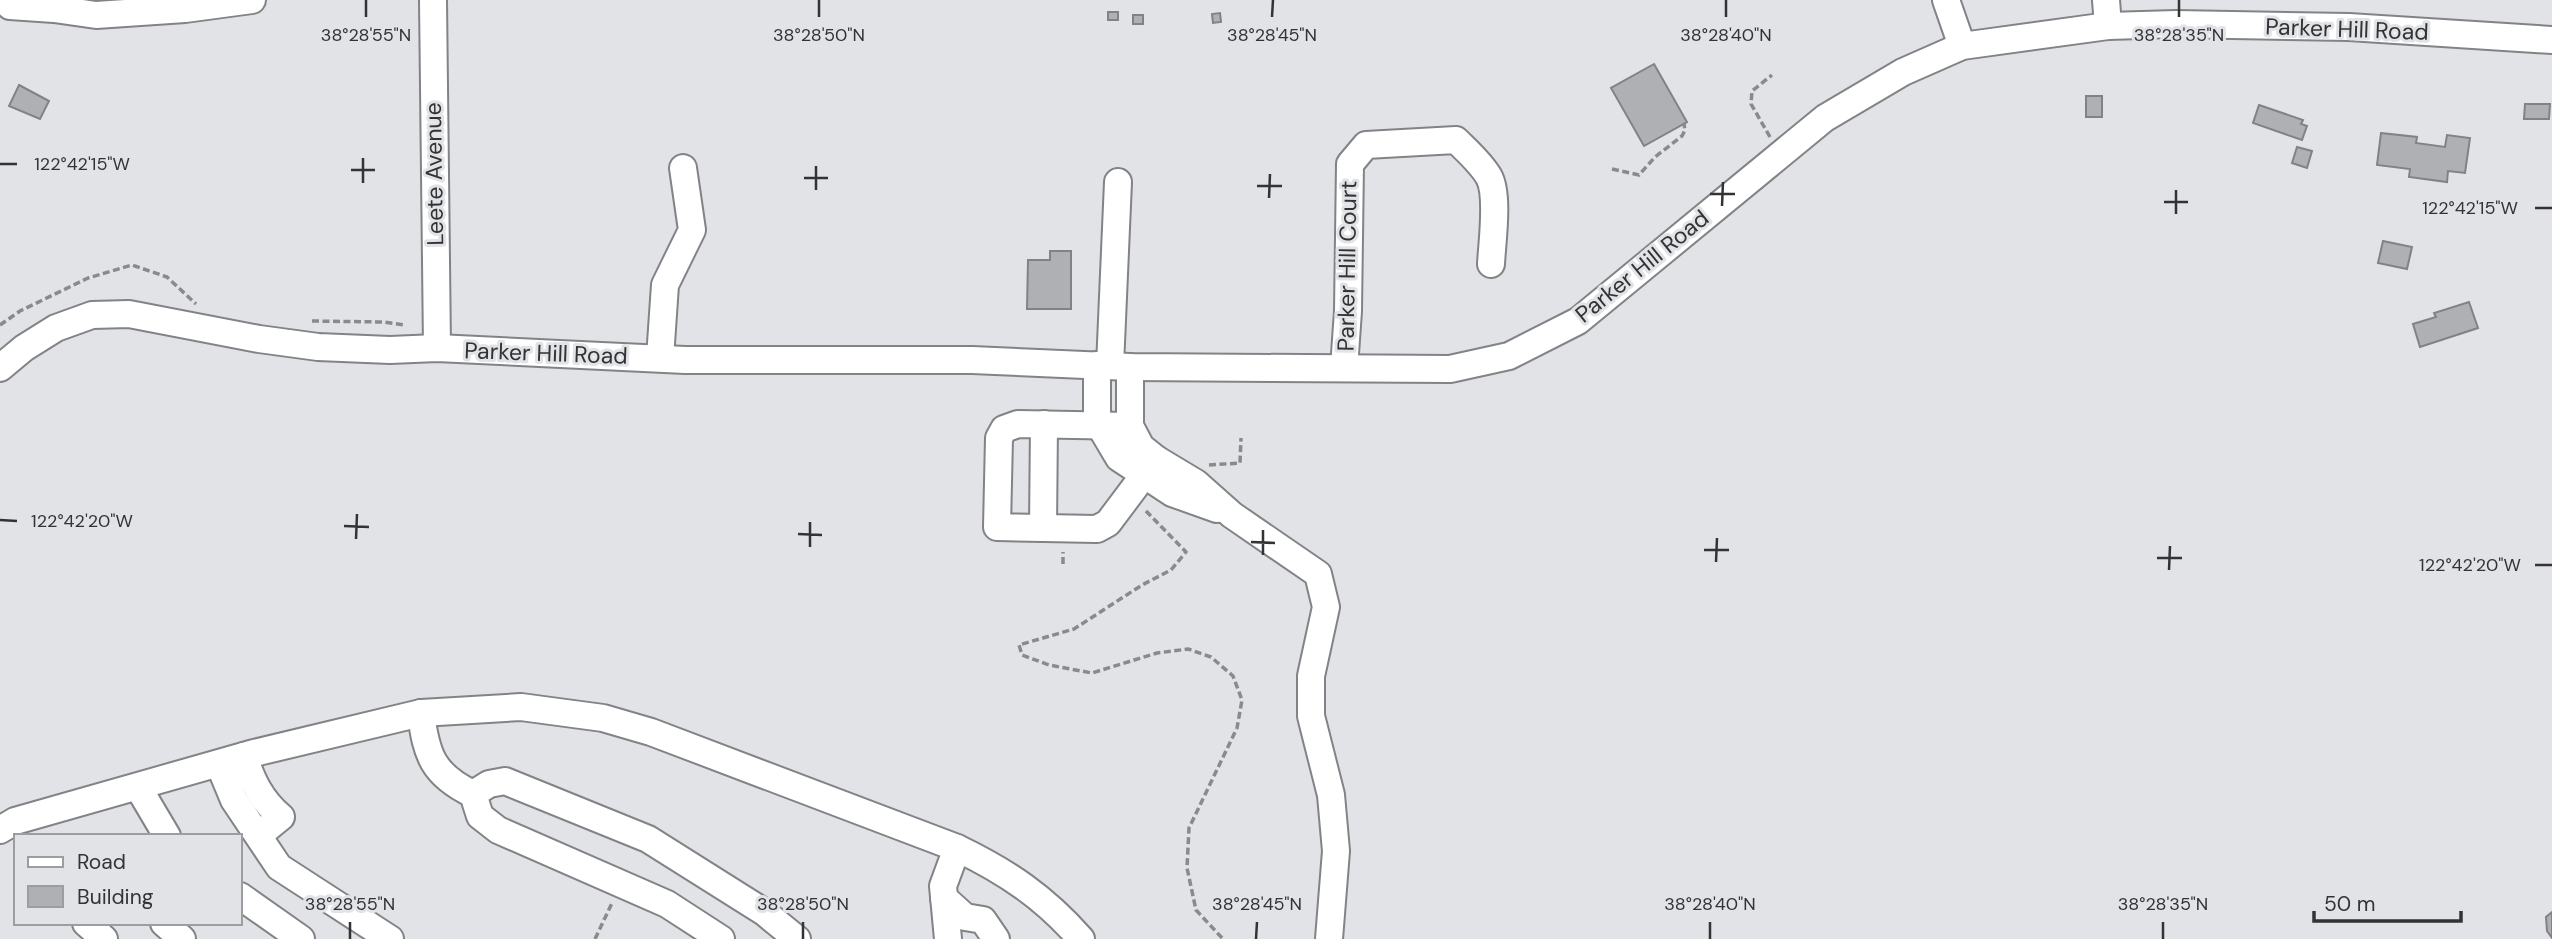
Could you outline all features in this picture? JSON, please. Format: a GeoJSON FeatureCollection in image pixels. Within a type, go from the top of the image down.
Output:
{"type":"FeatureCollection","features":[{"type":"Feature","properties":{"kind":"street"},"geometry":{"type":"LineString","coordinates":[[8,7],[54,9],[96,15],[185,9],[252,0]]}},
{"type":"Feature","properties":{"kind":"street","name":"Leete Avenue"},"geometry":{"type":"LineString","coordinates":[[433,0],[437,348]]}},
{"type":"Feature","properties":{"kind":"street"},"geometry":{"type":"LineString","coordinates":[[1945,0],[1962,46]]}},
{"type":"Feature","properties":{"kind":"street","name":"Parker Hill Road"},"geometry":{"type":"LineString","coordinates":[[0,368],[24,348],[56,328],[92,315],[129,314],[259,340],[318,347],[390,350],[437,348],[660,358],[972,360],[1112,366],[1450,369],[1509,356],[1578,321],[1825,118],[1903,72],[1962,46],[2107,13],[2175,12],[2552,40]]}},
{"type":"Feature","properties":{"kind":"street","name":"Parker Hill Court"},"geometry":{"type":"LineString","coordinates":[[1344,368],[1348,311],[1350,164],[1366,145],[1456,140],[1491,180],[1491,264]]}},
{"type":"Feature","properties":{"kind":"street"},"geometry":{"type":"LineString","coordinates":[[660,358],[665,285],[692,230],[683,168]]}},
{"type":"Feature","properties":{"kind":"street"},"geometry":{"type":"LineString","coordinates":[[1118,182],[1112,366],[1097,421],[1119,458],[1143,477],[1171,493],[1232,515]]}},
{"type":"Feature","properties":{"kind":"street"},"geometry":{"type":"LineString","coordinates":[[1112,366],[1130,426],[1141,447],[1143,477],[1108,523],[1097,529],[997,527],[999,438],[1004,429],[1018,424],[1130,426]]}},
{"type":"Feature","properties":{"kind":"street"},"geometry":{"type":"LineString","coordinates":[[1043,528],[1044,424]]}},
{"type":"Feature","properties":{"kind":"street"},"geometry":{"type":"LineString","coordinates":[[1143,477],[1196,483],[1232,515],[1318,574],[1326,607],[1311,676],[1311,716],[1331,795],[1336,851],[1329,939]]}},
{"type":"Feature","properties":{"kind":"street"},"geometry":{"type":"LineString","coordinates":[[0,830],[15,821],[43,825],[138,787],[244,756],[421,713],[521,707],[603,718],[651,732],[957,848],[1024,884],[1081,939]]}},
{"type":"Feature","properties":{"kind":"street"},"geometry":{"type":"LineString","coordinates":[[421,713],[425,744],[435,765],[449,783],[473,794],[480,816],[498,830],[667,904],[721,939]]}},
{"type":"Feature","properties":{"kind":"street"},"geometry":{"type":"LineString","coordinates":[[244,756],[258,791],[268,806],[281,817],[259,835]]}},
{"type":"Feature","properties":{"kind":"street"},"geometry":{"type":"LineString","coordinates":[[219,764],[234,800],[279,867],[390,939]]}},
{"type":"Feature","properties":{"kind":"street"},"geometry":{"type":"LineString","coordinates":[[473,794],[489,784],[505,781],[648,839],[764,912],[797,939]]}},
{"type":"Feature","properties":{"kind":"street"},"geometry":{"type":"LineString","coordinates":[[138,787],[166,834]]}},
{"type":"Feature","properties":{"kind":"street"},"geometry":{"type":"LineString","coordinates":[[948,939],[943,886],[957,848]]}},
{"type":"Feature","properties":{"kind":"street"},"geometry":{"type":"LineString","coordinates":[[242,897],[301,939]]}},
{"type":"Feature","properties":{"kind":"street"},"geometry":{"type":"LineString","coordinates":[[944,898],[965,917],[983,920],[996,939]]}},
{"type":"Feature","properties":{"kind":"street"},"geometry":{"type":"LineString","coordinates":[[88,925],[104,939]]}},
{"type":"Feature","properties":{"kind":"street"},"geometry":{"type":"LineString","coordinates":[[166,925],[182,939]]}},
{"type":"Feature","properties":{"kind":"path"},"geometry":{"type":"LineString","coordinates":[[1772,75],[1752,91],[1751,104],[1772,142]]}},
{"type":"Feature","properties":{"kind":"path"},"geometry":{"type":"LineString","coordinates":[[1612,169],[1639,175],[1655,157],[1682,136],[1684,124]]}},
{"type":"Feature","properties":{"kind":"path"},"geometry":{"type":"LineString","coordinates":[[0,325],[20,311],[88,278],[132,265],[167,277],[203,311]]}},
{"type":"Feature","properties":{"kind":"path"},"geometry":{"type":"LineString","coordinates":[[310,321],[383,322],[410,326]]}},
{"type":"Feature","properties":{"kind":"path"},"geometry":{"type":"LineString","coordinates":[[1196,483],[1207,466],[1240,463],[1241,438]]}},
{"type":"Feature","properties":{"kind":"path"},"geometry":{"type":"LineString","coordinates":[[1143,477],[1142,506],[1186,552],[1171,570],[1142,585],[1074,629],[1019,645],[1023,655],[1049,665],[1092,673],[1157,653],[1188,649],[1211,657],[1233,676],[1242,700],[1237,727],[1189,828],[1187,868],[1196,910],[1223,939]]}},
{"type":"Feature","properties":{"kind":"path"},"geometry":{"type":"LineString","coordinates":[[595,939],[620,885]]}},
{"type":"Feature","properties":{"kind":"building"},"geometry":{"type":"Polygon","coordinates":[[[1108,12],[1118,12],[1118,20],[1108,20],[1108,12]]]}},
{"type":"Feature","properties":{"kind":"building"},"geometry":{"type":"Polygon","coordinates":[[[1220,13],[1221,22],[1213,23],[1212,14],[1220,13]]]}},
{"type":"Feature","properties":{"kind":"building"},"geometry":{"type":"Polygon","coordinates":[[[1133,15],[1143,15],[1143,24],[1133,24],[1133,15]]]}},
{"type":"Feature","properties":{"kind":"building"},"geometry":{"type":"Polygon","coordinates":[[[1654,64],[1687,122],[1644,146],[1611,88],[1654,64]]]}},
{"type":"Feature","properties":{"kind":"building"},"geometry":{"type":"Polygon","coordinates":[[[19,85],[49,101],[40,119],[9,106],[19,85]]]}},
{"type":"Feature","properties":{"kind":"building"},"geometry":{"type":"Polygon","coordinates":[[[2086,96],[2102,96],[2102,117],[2086,117],[2086,96]]]}},
{"type":"Feature","properties":{"kind":"building"},"geometry":{"type":"Polygon","coordinates":[[[2525,104],[2550,104],[2549,119],[2524,119],[2525,104]]]}},
{"type":"Feature","properties":{"kind":"building"},"geometry":{"type":"Polygon","coordinates":[[[2259,105],[2303,120],[2301,124],[2307,126],[2302,140],[2253,123],[2259,105]]]}},
{"type":"Feature","properties":{"kind":"building"},"geometry":{"type":"Polygon","coordinates":[[[2381,133],[2417,137],[2416,143],[2445,147],[2447,135],[2470,138],[2465,173],[2448,171],[2447,182],[2409,177],[2410,169],[2377,165],[2381,133]]]}},
{"type":"Feature","properties":{"kind":"building"},"geometry":{"type":"Polygon","coordinates":[[[2297,147],[2312,151],[2307,168],[2292,163],[2297,147]]]}},
{"type":"Feature","properties":{"kind":"building"},"geometry":{"type":"Polygon","coordinates":[[[2383,241],[2412,247],[2407,269],[2378,263],[2383,241]]]}},
{"type":"Feature","properties":{"kind":"building"},"geometry":{"type":"Polygon","coordinates":[[[1050,251],[1071,251],[1071,309],[1027,309],[1028,260],[1050,260],[1050,251]]]}},
{"type":"Feature","properties":{"kind":"building"},"geometry":{"type":"Polygon","coordinates":[[[2469,302],[2478,328],[2420,347],[2413,324],[2436,317],[2434,313],[2469,302]]]}},
{"type":"Feature","properties":{"kind":"building"},"geometry":{"type":"Polygon","coordinates":[[[2552,912],[2552,938],[2547,931],[2546,917],[2552,912]]]}}]}
